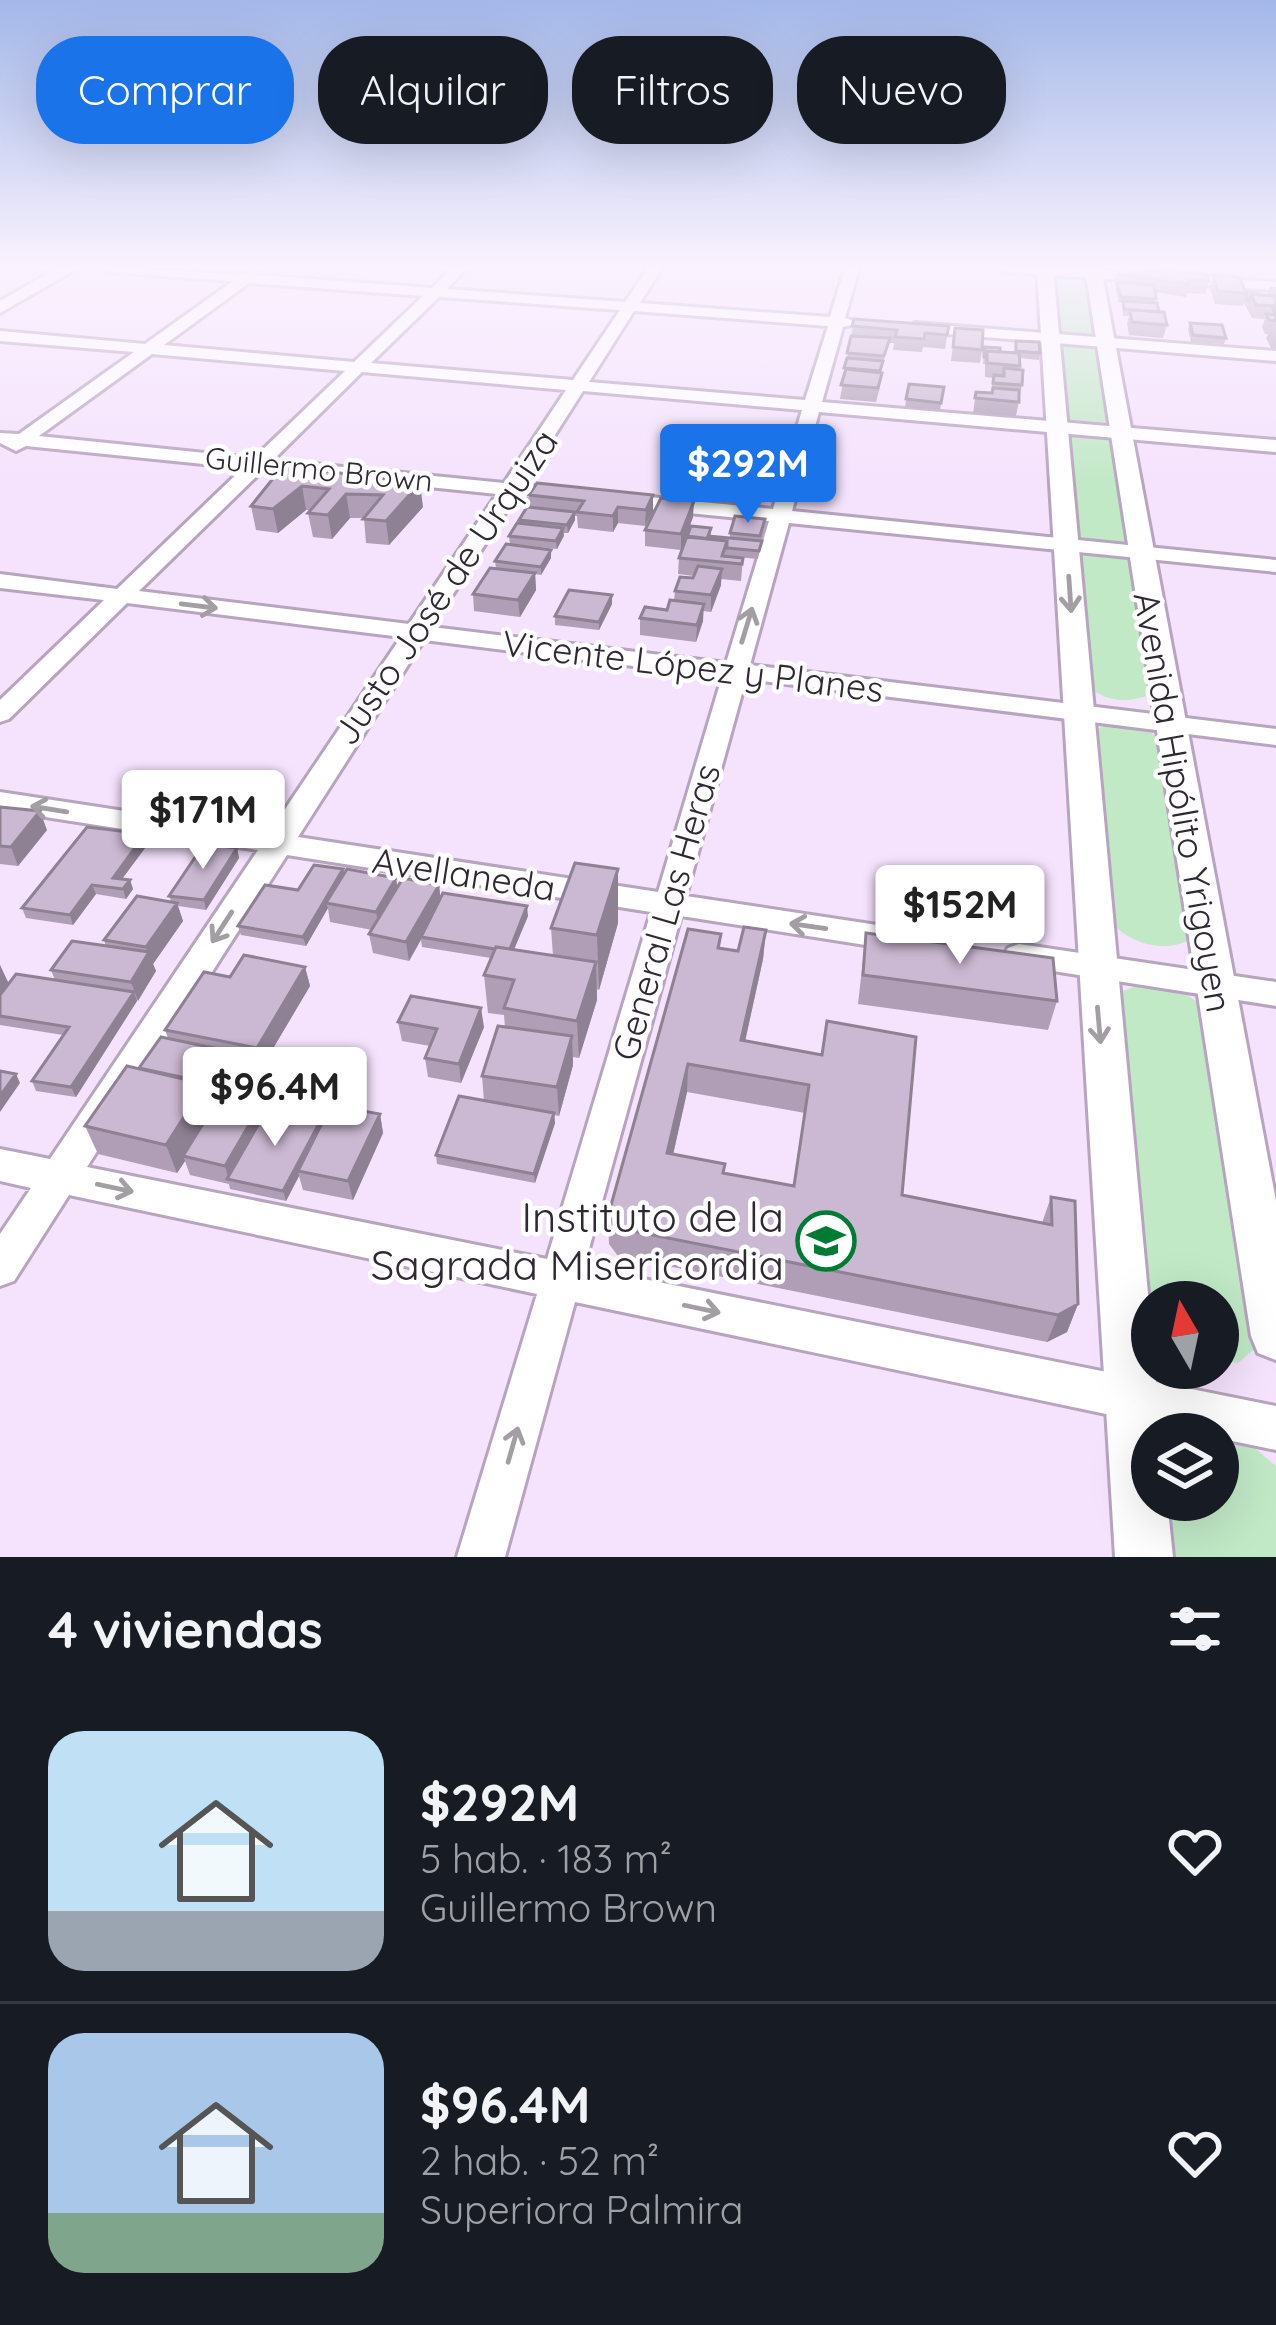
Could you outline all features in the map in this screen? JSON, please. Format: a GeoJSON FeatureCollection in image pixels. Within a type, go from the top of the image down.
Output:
{"type":"FeatureCollection","features":[{"type":"Feature","properties":{"kind":"main road"},"geometry":{"type":"LineString","coordinates":[[1050,341],[1061,428],[1095,967],[1144,1557]]}},
{"type":"Feature","properties":{"kind":"main road","name":"Avenida Hipólito Yrigoyen"},"geometry":{"type":"LineString","coordinates":[[1105,342],[1276,1336]]}},
{"type":"Feature","properties":{"kind":"street"},"geometry":{"type":"LineString","coordinates":[[54,341],[1276,446]]}},
{"type":"Feature","properties":{"kind":"street"},"geometry":{"type":"LineString","coordinates":[[0,457],[161,341]]}},
{"type":"Feature","properties":{"kind":"street"},"geometry":{"type":"LineString","coordinates":[[0,714],[386,341]]}},
{"type":"Feature","properties":{"kind":"street","name":"Justo José de Urquiza"},"geometry":{"type":"LineString","coordinates":[[0,1268],[608,341]]}},
{"type":"Feature","properties":{"kind":"street","name":"General Las Heras"},"geometry":{"type":"LineString","coordinates":[[481,1557],[670,906],[732,671],[812,406],[840,341]]}},
{"type":"Feature","properties":{"kind":"street"},"geometry":{"type":"LineString","coordinates":[[1087,341],[1276,356]]}},
{"type":"Feature","properties":{"kind":"street","name":"Guillermo Brown"},"geometry":{"type":"LineString","coordinates":[[0,438],[1276,566]]}},
{"type":"Feature","properties":{"kind":"street","name":"Vicente López y Planes"},"geometry":{"type":"LineString","coordinates":[[0,581],[1276,737]]}},
{"type":"Feature","properties":{"kind":"street","name":"Avellaneda"},"geometry":{"type":"LineString","coordinates":[[0,801],[929,943]]}},
{"type":"Feature","properties":{"kind":"street"},"geometry":{"type":"LineString","coordinates":[[977,950],[1276,994]]}},
{"type":"Feature","properties":{"kind":"street"},"geometry":{"type":"LineString","coordinates":[[0,1165],[1276,1428]]}},
{"type":"Feature","properties":{"kind":"green space"},"geometry":{"type":"Polygon","coordinates":[[[1058,341],[1095,343],[1111,423],[1069,420],[1058,341]]]}},
{"type":"Feature","properties":{"kind":"green space"},"geometry":{"type":"Polygon","coordinates":[[[1070,431],[1113,435],[1128,545],[1078,540],[1070,431]]]}},
{"type":"Feature","properties":{"kind":"green space"},"geometry":{"type":"Polygon","coordinates":[[[1077,549],[1130,554],[1153,694],[1118,700],[1086,685],[1077,549]]]}},
{"type":"Feature","properties":{"kind":"green space"},"geometry":{"type":"Polygon","coordinates":[[[1106,724],[1151,732],[1165,749],[1196,937],[1184,942],[1160,946],[1137,941],[1107,918],[1093,732],[1106,724]]]}},
{"type":"Feature","properties":{"kind":"green space"},"geometry":{"type":"Polygon","coordinates":[[[1142,984],[1182,991],[1202,1006],[1259,1345],[1239,1362],[1239,1281],[1138,1281],[1112,995],[1142,984]]]}},
{"type":"Feature","properties":{"kind":"green space"},"geometry":{"type":"Polygon","coordinates":[[[1240,1436],[1276,1466],[1276,1557],[1173,1557],[1170,1521],[1239,1521],[1240,1436]]]}},
{"type":"Feature","properties":{"kind":"building"},"geometry":{"type":"Polygon","coordinates":[[[850,341],[889,341],[884,356],[847,353],[850,341]]]}},
{"type":"Feature","properties":{"kind":"building"},"geometry":{"type":"Polygon","coordinates":[[[954,341],[982,341],[982,350],[953,347],[954,341]]]}},
{"type":"Feature","properties":{"kind":"building"},"geometry":{"type":"Polygon","coordinates":[[[1016,341],[1039,342],[1040,353],[1016,351],[1016,341]]]}},
{"type":"Feature","properties":{"kind":"building"},"geometry":{"type":"Polygon","coordinates":[[[987,351],[1019,353],[1020,366],[987,363],[987,351]]]}},
{"type":"Feature","properties":{"kind":"building"},"geometry":{"type":"Polygon","coordinates":[[[847,358],[883,361],[880,371],[844,368],[847,358]]]}},
{"type":"Feature","properties":{"kind":"building"},"geometry":{"type":"Polygon","coordinates":[[[1004,368],[1023,370],[1022,385],[993,383],[994,375],[1004,376],[1004,368]]]}},
{"type":"Feature","properties":{"kind":"building"},"geometry":{"type":"Polygon","coordinates":[[[846,369],[882,373],[878,388],[841,385],[846,369]]]}},
{"type":"Feature","properties":{"kind":"building"},"geometry":{"type":"Polygon","coordinates":[[[909,384],[944,387],[941,403],[906,399],[909,384]]]}},
{"type":"Feature","properties":{"kind":"building"},"geometry":{"type":"Polygon","coordinates":[[[993,388],[1019,390],[1019,402],[975,398],[976,392],[992,393],[993,388]]]}},
{"type":"Feature","properties":{"kind":"building"},"geometry":{"type":"Polygon","coordinates":[[[283,466],[420,483],[386,521],[363,519],[383,495],[346,494],[328,515],[308,513],[329,489],[302,486],[273,509],[251,506],[283,466]]]}},
{"type":"Feature","properties":{"kind":"building"},"geometry":{"type":"Polygon","coordinates":[[[537,483],[653,495],[646,510],[618,507],[613,516],[577,512],[584,501],[529,495],[537,483]]]}},
{"type":"Feature","properties":{"kind":"building"},"geometry":{"type":"Polygon","coordinates":[[[661,498],[694,501],[681,534],[645,530],[661,498]]]}},
{"type":"Feature","properties":{"kind":"building"},"geometry":{"type":"Polygon","coordinates":[[[527,507],[575,512],[567,525],[519,520],[527,507]]]}},
{"type":"Feature","properties":{"kind":"building"},"geometry":{"type":"Polygon","coordinates":[[[735,516],[765,519],[760,536],[730,533],[735,516]]]}},
{"type":"Feature","properties":{"kind":"building"},"geometry":{"type":"Polygon","coordinates":[[[517,523],[563,528],[556,541],[509,536],[517,523]]]}},
{"type":"Feature","properties":{"kind":"building"},"geometry":{"type":"Polygon","coordinates":[[[691,526],[711,528],[708,536],[762,541],[759,551],[727,548],[727,541],[687,537],[691,526]]]}},
{"type":"Feature","properties":{"kind":"building"},"geometry":{"type":"Polygon","coordinates":[[[687,536],[727,541],[722,556],[743,558],[742,564],[679,558],[687,536]]]}},
{"type":"Feature","properties":{"kind":"building"},"geometry":{"type":"Polygon","coordinates":[[[506,544],[551,550],[541,567],[495,561],[506,544]]]}},
{"type":"Feature","properties":{"kind":"building"},"geometry":{"type":"Polygon","coordinates":[[[698,566],[722,569],[711,595],[675,591],[680,577],[693,578],[698,566]]]}},
{"type":"Feature","properties":{"kind":"building"},"geometry":{"type":"Polygon","coordinates":[[[490,568],[535,573],[518,600],[473,594],[490,568]]]}},
{"type":"Feature","properties":{"kind":"building"},"geometry":{"type":"Polygon","coordinates":[[[569,590],[612,595],[599,622],[555,616],[569,590]]]}},
{"type":"Feature","properties":{"kind":"building"},"geometry":{"type":"Polygon","coordinates":[[[670,600],[704,604],[697,625],[640,618],[645,607],[667,610],[670,600]]]}},
{"type":"Feature","properties":{"kind":"building"},"geometry":{"type":"Polygon","coordinates":[[[0,807],[40,811],[11,847],[0,846],[0,807]]]}},
{"type":"Feature","properties":{"kind":"building"},"geometry":{"type":"Polygon","coordinates":[[[87,827],[145,834],[113,878],[130,880],[123,889],[92,885],[70,915],[22,908],[87,827]]]}},
{"type":"Feature","properties":{"kind":"building"},"geometry":{"type":"Polygon","coordinates":[[[204,844],[237,848],[204,900],[169,896],[204,844]]]}},
{"type":"Feature","properties":{"kind":"building"},"geometry":{"type":"Polygon","coordinates":[[[575,863],[618,869],[597,935],[551,928],[575,863]]]}},
{"type":"Feature","properties":{"kind":"building"},"geometry":{"type":"Polygon","coordinates":[[[314,865],[343,869],[303,937],[238,926],[265,885],[298,890],[314,865]]]}},
{"type":"Feature","properties":{"kind":"building"},"geometry":{"type":"Polygon","coordinates":[[[347,869],[396,878],[376,912],[326,903],[347,869]]]}},
{"type":"Feature","properties":{"kind":"building"},"geometry":{"type":"Polygon","coordinates":[[[403,878],[439,885],[406,942],[369,934],[403,878]]]}},
{"type":"Feature","properties":{"kind":"building"},"geometry":{"type":"Polygon","coordinates":[[[443,893],[527,906],[510,949],[421,937],[443,893]]]}},
{"type":"Feature","properties":{"kind":"building"},"geometry":{"type":"Polygon","coordinates":[[[137,896],[177,903],[146,947],[104,940],[137,896]]]}},
{"type":"Feature","properties":{"kind":"building"},"geometry":{"type":"Polygon","coordinates":[[[744,927],[766,930],[741,1040],[822,1055],[827,1021],[916,1037],[902,1195],[1052,1225],[1051,1197],[1075,1201],[1078,1304],[1058,1315],[617,1228],[608,1216],[688,929],[721,934],[718,948],[738,951],[744,927]],[[688,1064],[667,1153],[725,1164],[723,1173],[794,1186],[809,1085],[688,1064]]]}},
{"type":"Feature","properties":{"kind":"building"},"geometry":{"type":"Polygon","coordinates":[[[866,933],[1053,958],[1057,1001],[863,975],[866,933]]]}},
{"type":"Feature","properties":{"kind":"building"},"geometry":{"type":"Polygon","coordinates":[[[72,941],[149,952],[131,982],[51,970],[72,941]]]}},
{"type":"Feature","properties":{"kind":"building"},"geometry":{"type":"Polygon","coordinates":[[[496,947],[596,962],[577,1021],[504,1008],[514,980],[484,975],[496,947]]]}},
{"type":"Feature","properties":{"kind":"building"},"geometry":{"type":"Polygon","coordinates":[[[244,955],[305,967],[257,1048],[165,1030],[204,972],[230,977],[244,955]]]}},
{"type":"Feature","properties":{"kind":"building"},"geometry":{"type":"Polygon","coordinates":[[[16,974],[134,992],[71,1087],[32,1081],[69,1027],[0,1016],[0,995],[16,974]]]}},
{"type":"Feature","properties":{"kind":"building"},"geometry":{"type":"Polygon","coordinates":[[[411,996],[481,1008],[459,1064],[425,1058],[437,1029],[398,1022],[411,996]]]}},
{"type":"Feature","properties":{"kind":"building"},"geometry":{"type":"Polygon","coordinates":[[[498,1026],[572,1036],[557,1087],[482,1076],[498,1026]]]}},
{"type":"Feature","properties":{"kind":"building"},"geometry":{"type":"Polygon","coordinates":[[[161,1037],[243,1054],[223,1086],[139,1068],[161,1037]]]}},
{"type":"Feature","properties":{"kind":"building"},"geometry":{"type":"Polygon","coordinates":[[[127,1066],[205,1084],[166,1145],[85,1126],[127,1066]]]}},
{"type":"Feature","properties":{"kind":"building"},"geometry":{"type":"Polygon","coordinates":[[[0,1071],[16,1074],[0,1096],[0,1071]]]}},
{"type":"Feature","properties":{"kind":"building"},"geometry":{"type":"Polygon","coordinates":[[[226,1087],[266,1096],[225,1166],[183,1156],[226,1087]]]}},
{"type":"Feature","properties":{"kind":"building"},"geometry":{"type":"Polygon","coordinates":[[[459,1096],[554,1113],[534,1174],[436,1155],[459,1096]]]}},
{"type":"Feature","properties":{"kind":"building"},"geometry":{"type":"Polygon","coordinates":[[[331,1105],[380,1114],[348,1181],[298,1171],[331,1105]]]}},
{"type":"Feature","properties":{"kind":"building"},"geometry":{"type":"Polygon","coordinates":[[[269,1106],[322,1118],[283,1191],[227,1179],[269,1106]]]}},
{"type":"Feature","properties":{"kind":"place","name":"Instituto de la Sagrada Misericordia"},"geometry":{"type":"Point","coordinates":[826,1241]}}]}
